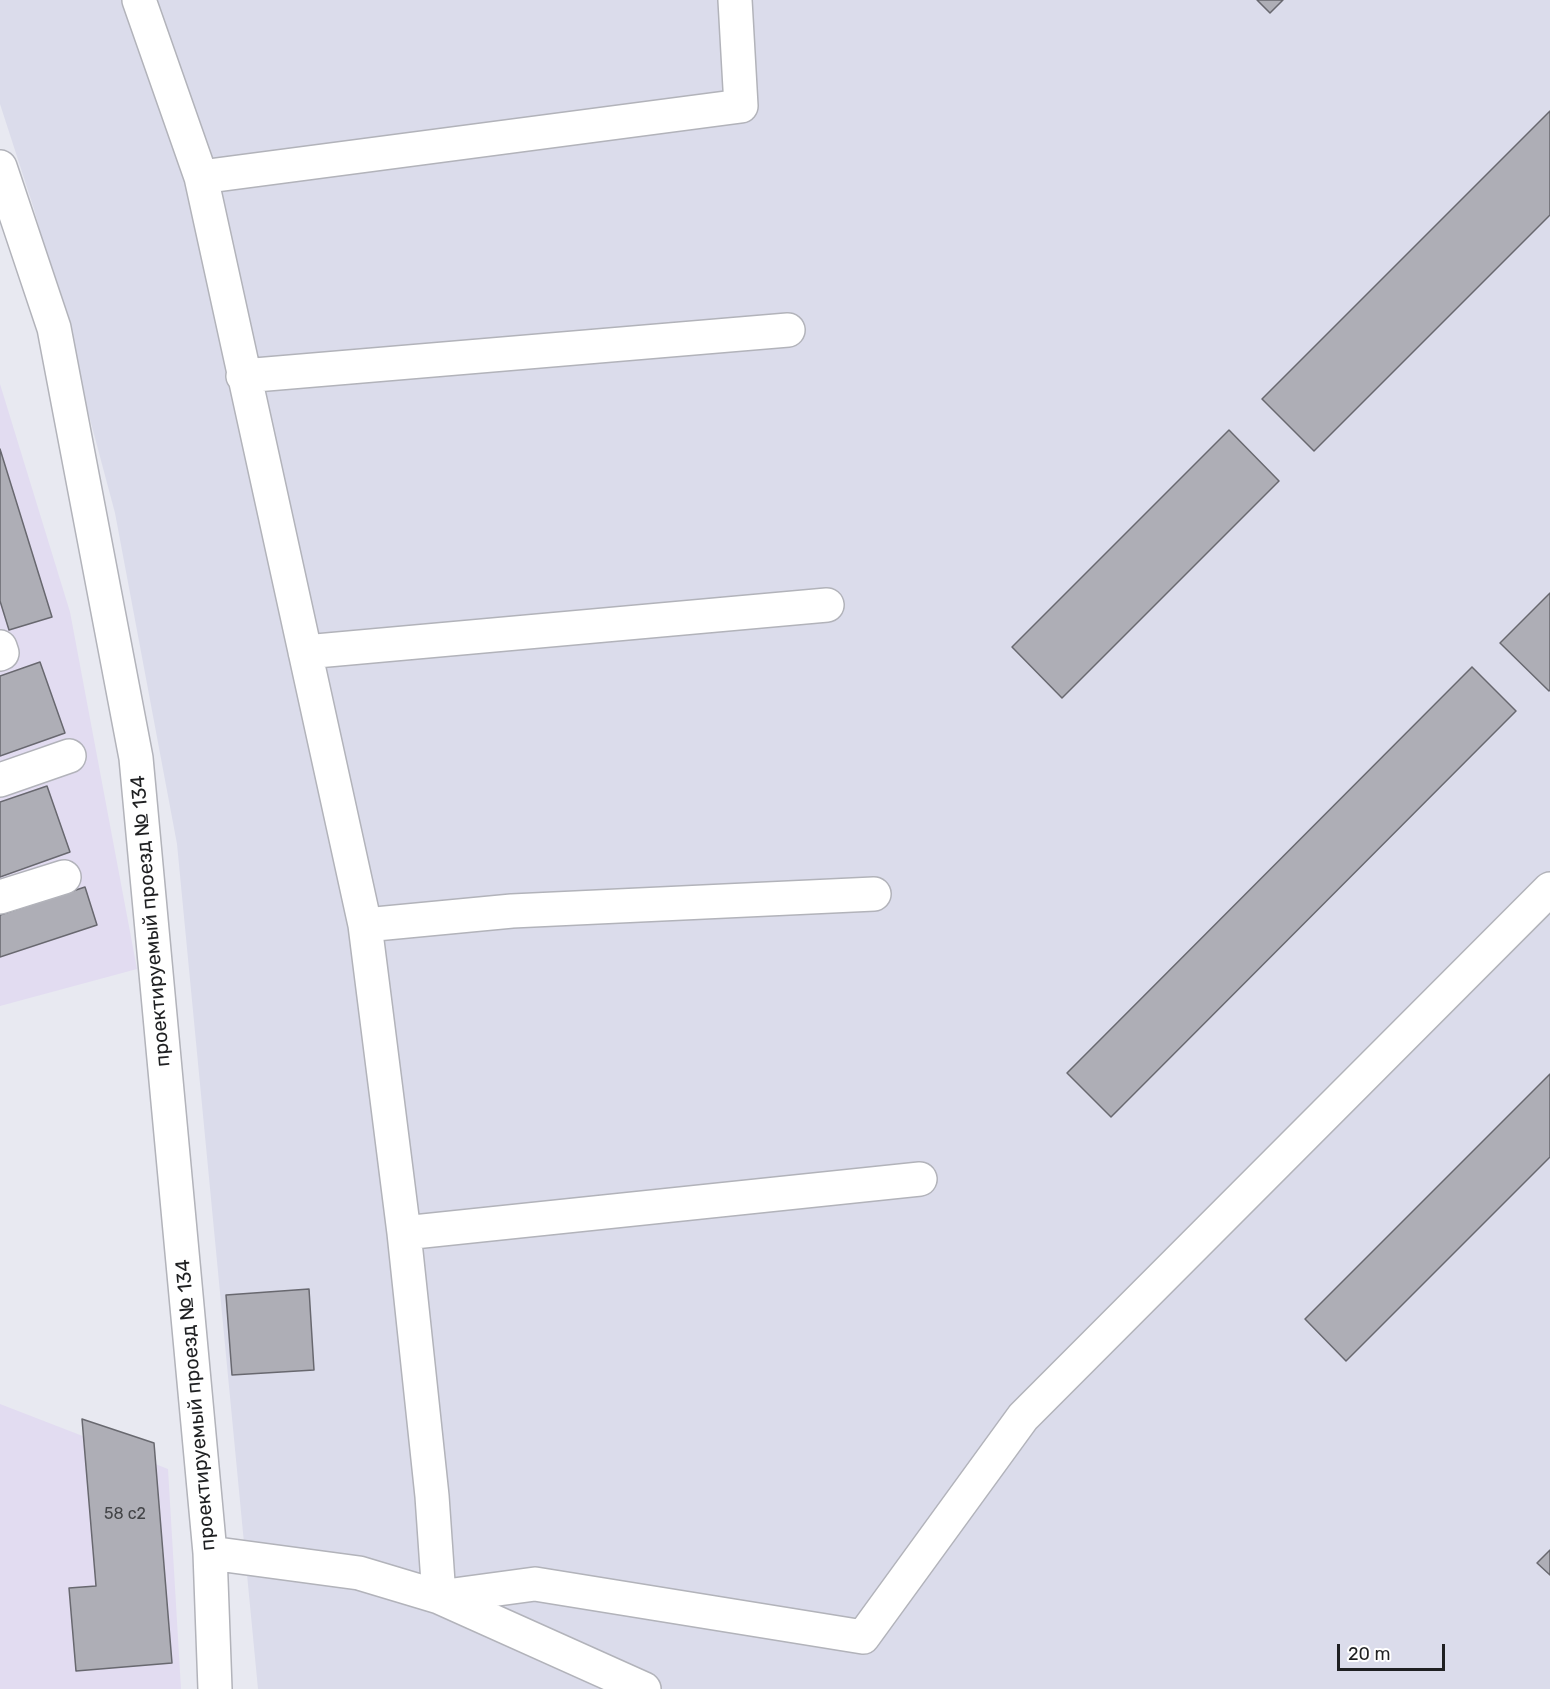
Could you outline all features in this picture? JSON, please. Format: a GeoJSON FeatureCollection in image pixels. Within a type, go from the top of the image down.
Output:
{"type":"FeatureCollection","features":[{"type":"Feature","properties":{"kind":"street"},"geometry":{"type":"LineString","coordinates":[[139,0],[201,177],[364,925],[404,1233],[432,1496],[439,1597]]}},
{"type":"Feature","properties":{"kind":"street"},"geometry":{"type":"LineString","coordinates":[[201,177],[741,106],[735,0]]}},
{"type":"Feature","properties":{"kind":"street","name":"проектируемый проезд № 134"},"geometry":{"type":"LineString","coordinates":[[0,167],[54,328],[136,758],[210,1553],[214,1689]]}},
{"type":"Feature","properties":{"kind":"street"},"geometry":{"type":"LineString","coordinates":[[243,376],[788,330]]}},
{"type":"Feature","properties":{"kind":"street"},"geometry":{"type":"LineString","coordinates":[[305,652],[827,605]]}},
{"type":"Feature","properties":{"kind":"street"},"geometry":{"type":"LineString","coordinates":[[0,647],[2,653],[0,654]]}},
{"type":"Feature","properties":{"kind":"street"},"geometry":{"type":"LineString","coordinates":[[0,780],[69,756]]}},
{"type":"Feature","properties":{"kind":"street"},"geometry":{"type":"LineString","coordinates":[[0,897],[64,877]]}},
{"type":"Feature","properties":{"kind":"street"},"geometry":{"type":"LineString","coordinates":[[439,1597],[535,1584],[864,1637],[1023,1417],[1550,889]]}},
{"type":"Feature","properties":{"kind":"street"},"geometry":{"type":"LineString","coordinates":[[364,925],[512,911],[874,894]]}},
{"type":"Feature","properties":{"kind":"street"},"geometry":{"type":"LineString","coordinates":[[404,1233],[920,1179]]}},
{"type":"Feature","properties":{"kind":"street"},"geometry":{"type":"LineString","coordinates":[[210,1553],[359,1573],[439,1597],[644,1689]]}},
{"type":"Feature","properties":{"kind":"shaded area"},"geometry":{"type":"Polygon","coordinates":[[[0,0],[1550,0],[1550,1689],[258,1689],[177,844],[115,513],[34,209],[0,104],[0,0]]]}},
{"type":"Feature","properties":{"kind":"shaded area"},"geometry":{"type":"Polygon","coordinates":[[[0,384],[70,612],[137,969],[0,1006],[0,384]]]}},
{"type":"Feature","properties":{"kind":"shaded area"},"geometry":{"type":"Polygon","coordinates":[[[0,1404],[168,1469],[181,1689],[0,1689],[0,1404]]]}},
{"type":"Feature","properties":{"kind":"building"},"geometry":{"type":"Polygon","coordinates":[[[1257,0],[1283,0],[1270,13],[1257,0]]]}},
{"type":"Feature","properties":{"kind":"building"},"geometry":{"type":"Polygon","coordinates":[[[1550,111],[1550,215],[1314,451],[1262,399],[1550,111]]]}},
{"type":"Feature","properties":{"kind":"building"},"geometry":{"type":"Polygon","coordinates":[[[1229,430],[1279,481],[1062,698],[1012,647],[1229,430]]]}},
{"type":"Feature","properties":{"kind":"building"},"geometry":{"type":"Polygon","coordinates":[[[0,449],[52,617],[9,630],[0,601],[0,449]]]}},
{"type":"Feature","properties":{"kind":"building"},"geometry":{"type":"Polygon","coordinates":[[[1550,593],[1550,690],[1549,691],[1500,643],[1550,593]]]}},
{"type":"Feature","properties":{"kind":"building"},"geometry":{"type":"Polygon","coordinates":[[[40,662],[65,733],[0,756],[0,676],[40,662]]]}},
{"type":"Feature","properties":{"kind":"building"},"geometry":{"type":"Polygon","coordinates":[[[1472,667],[1516,711],[1111,1117],[1067,1073],[1472,667]]]}},
{"type":"Feature","properties":{"kind":"building"},"geometry":{"type":"Polygon","coordinates":[[[47,786],[70,852],[0,877],[0,802],[47,786]]]}},
{"type":"Feature","properties":{"kind":"building"},"geometry":{"type":"Polygon","coordinates":[[[85,887],[97,925],[0,957],[0,915],[85,887]]]}},
{"type":"Feature","properties":{"kind":"building"},"geometry":{"type":"Polygon","coordinates":[[[1550,1074],[1550,1157],[1346,1361],[1305,1319],[1550,1074]]]}},
{"type":"Feature","properties":{"kind":"building"},"geometry":{"type":"Polygon","coordinates":[[[309,1289],[314,1370],[232,1375],[226,1295],[309,1289]]]}},
{"type":"Feature","properties":{"kind":"building"},"geometry":{"type":"Polygon","coordinates":[[[82,1419],[154,1443],[172,1663],[76,1671],[69,1588],[96,1586],[82,1419]]]}},
{"type":"Feature","properties":{"kind":"building"},"geometry":{"type":"Polygon","coordinates":[[[1550,1550],[1550,1575],[1537,1563],[1550,1550]]]}}]}
